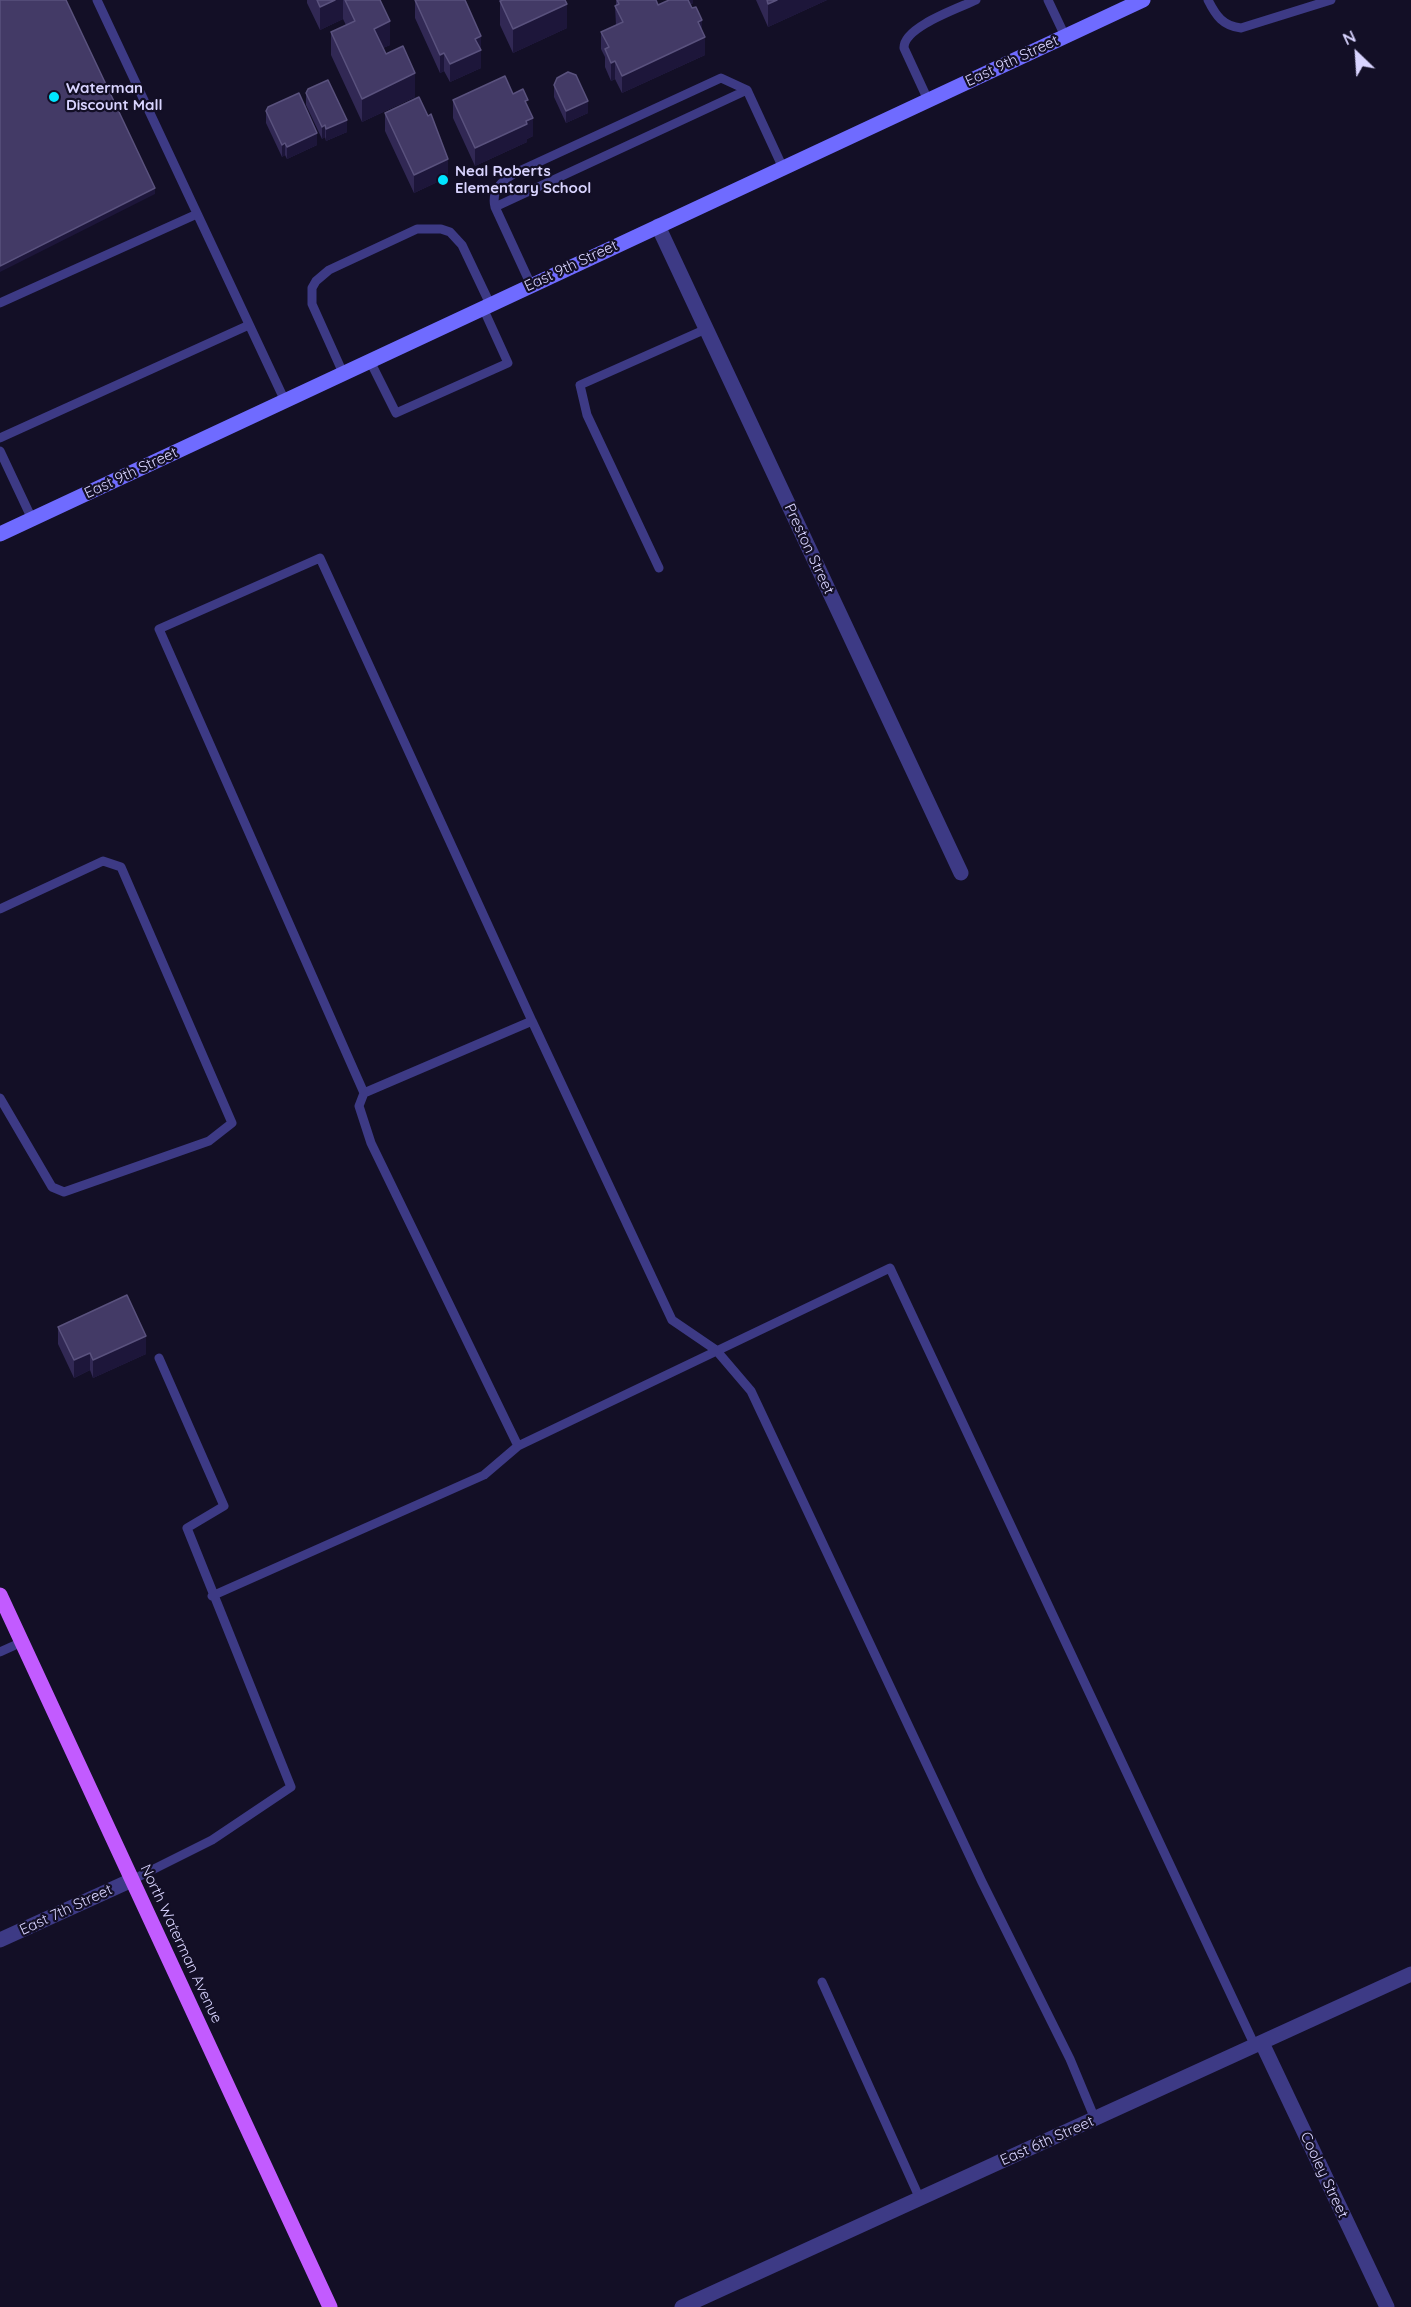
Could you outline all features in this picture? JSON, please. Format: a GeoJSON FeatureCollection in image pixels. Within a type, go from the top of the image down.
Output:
{"type":"FeatureCollection","features":[{"type":"Feature","properties":{"kind":"main road","name":"North Waterman Avenue"},"geometry":{"type":"LineString","coordinates":[[1,1601],[22,1641],[330,2307]]}},
{"type":"Feature","properties":{"kind":"street","name":"East 9th Street"},"geometry":{"type":"LineString","coordinates":[[0,534],[1134,2]]}},
{"type":"Feature","properties":{"kind":"street","name":"Preston Street"},"geometry":{"type":"LineString","coordinates":[[658,226],[962,873]]}},
{"type":"Feature","properties":{"kind":"street","name":"East 7th Street"},"geometry":{"type":"LineString","coordinates":[[0,1940],[132,1880]]}},
{"type":"Feature","properties":{"kind":"street","name":"East 6th Street"},"geometry":{"type":"LineString","coordinates":[[682,2307],[1411,1974]]}},
{"type":"Feature","properties":{"kind":"street","name":"Cooley Street"},"geometry":{"type":"LineString","coordinates":[[1259,2045],[1387,2307]]}},
{"type":"Feature","properties":{"kind":"lane"},"geometry":{"type":"LineString","coordinates":[[97,0],[285,401]]}},
{"type":"Feature","properties":{"kind":"lane"},"geometry":{"type":"LineString","coordinates":[[928,100],[904,48],[905,41],[917,28],[976,0]]}},
{"type":"Feature","properties":{"kind":"lane"},"geometry":{"type":"LineString","coordinates":[[1048,0],[1065,36]]}},
{"type":"Feature","properties":{"kind":"lane"},"geometry":{"type":"LineString","coordinates":[[1208,0],[1228,27],[1241,28],[1332,0]]}},
{"type":"Feature","properties":{"kind":"lane"},"geometry":{"type":"LineString","coordinates":[[531,285],[494,201],[497,188],[507,177],[525,168],[721,78],[747,90],[783,168]]}},
{"type":"Feature","properties":{"kind":"lane"},"geometry":{"type":"LineString","coordinates":[[495,207],[747,90]]}},
{"type":"Feature","properties":{"kind":"lane"},"geometry":{"type":"LineString","coordinates":[[0,303],[198,214]]}},
{"type":"Feature","properties":{"kind":"lane"},"geometry":{"type":"LineString","coordinates":[[343,374],[312,304],[311,296],[316,281],[329,270],[417,229],[441,229],[450,232],[462,245],[508,363],[396,413],[370,361]]}},
{"type":"Feature","properties":{"kind":"lane"},"geometry":{"type":"LineString","coordinates":[[0,438],[249,325]]}},
{"type":"Feature","properties":{"kind":"lane"},"geometry":{"type":"LineString","coordinates":[[659,568],[587,415],[580,385],[706,329]]}},
{"type":"Feature","properties":{"kind":"lane"},"geometry":{"type":"LineString","coordinates":[[0,451],[32,519]]}},
{"type":"Feature","properties":{"kind":"lane"},"geometry":{"type":"LineString","coordinates":[[518,1446],[371,1143],[359,1106],[364,1093],[159,629],[320,558],[672,1320],[716,1350],[751,1391],[982,1882],[1070,2059],[1095,2119]]}},
{"type":"Feature","properties":{"kind":"lane"},"geometry":{"type":"LineString","coordinates":[[0,909],[103,861],[121,867],[232,1123],[209,1141],[64,1192],[52,1187],[0,1098]]}},
{"type":"Feature","properties":{"kind":"lane"},"geometry":{"type":"LineString","coordinates":[[364,1093],[532,1021]]}},
{"type":"Feature","properties":{"kind":"lane"},"geometry":{"type":"LineString","coordinates":[[212,1596],[484,1475],[518,1446],[890,1268],[1259,2045]]}},
{"type":"Feature","properties":{"kind":"lane"},"geometry":{"type":"LineString","coordinates":[[132,1880],[212,1840],[291,1787],[212,1596],[187,1528],[224,1506],[159,1358]]}},
{"type":"Feature","properties":{"kind":"lane"},"geometry":{"type":"LineString","coordinates":[[0,1652],[22,1641]]}},
{"type":"Feature","properties":{"kind":"lane"},"geometry":{"type":"LineString","coordinates":[[822,1982],[920,2199]]}},
{"type":"Feature","properties":{"kind":"building","name":"Waterman Discount Mall"},"geometry":{"type":"Polygon","coordinates":[[[0,0],[66,0],[155,188],[0,266],[0,0]]]}},
{"type":"Feature","properties":{"kind":"building"},"geometry":{"type":"Polygon","coordinates":[[[317,0],[335,0],[320,7],[317,0]]]}},
{"type":"Feature","properties":{"kind":"building"},"geometry":{"type":"Polygon","coordinates":[[[345,0],[380,0],[390,21],[374,29],[386,54],[403,46],[415,73],[362,99],[331,32],[355,21],[345,0]]]}},
{"type":"Feature","properties":{"kind":"building"},"geometry":{"type":"Polygon","coordinates":[[[415,0],[465,0],[481,36],[475,39],[481,50],[450,64],[444,53],[440,55],[415,0]]]}},
{"type":"Feature","properties":{"kind":"building"},"geometry":{"type":"Polygon","coordinates":[[[565,0],[567,4],[513,29],[500,1],[565,0]]]}},
{"type":"Feature","properties":{"kind":"building"},"geometry":{"type":"Polygon","coordinates":[[[617,0],[656,0],[658,5],[669,0],[688,0],[692,8],[696,7],[702,20],[698,22],[705,37],[622,76],[615,61],[611,63],[605,49],[609,47],[601,32],[623,22],[615,6],[619,4],[617,0]]]}},
{"type":"Feature","properties":{"kind":"building"},"geometry":{"type":"Polygon","coordinates":[[[568,72],[576,75],[588,101],[566,111],[554,85],[557,78],[568,72]]]}},
{"type":"Feature","properties":{"kind":"building"},"geometry":{"type":"Polygon","coordinates":[[[505,76],[513,94],[523,89],[528,100],[525,101],[533,118],[526,121],[527,124],[475,148],[453,100],[505,76]]]}},
{"type":"Feature","properties":{"kind":"building"},"geometry":{"type":"Polygon","coordinates":[[[328,80],[347,120],[326,129],[325,125],[322,127],[306,93],[308,89],[328,80]]]}},
{"type":"Feature","properties":{"kind":"building"},"geometry":{"type":"Polygon","coordinates":[[[299,93],[317,133],[287,147],[285,143],[282,145],[266,111],[268,107],[299,93]]]}},
{"type":"Feature","properties":{"kind":"building"},"geometry":{"type":"Polygon","coordinates":[[[419,97],[428,116],[431,114],[448,159],[414,175],[385,113],[419,97]]]}},
{"type":"Feature","properties":{"kind":"building"},"geometry":{"type":"Polygon","coordinates":[[[127,1295],[146,1336],[93,1360],[90,1353],[74,1360],[58,1327],[127,1295]]]}},
{"type":"Feature","properties":{"kind":"place","name":"Waterman Discount Mall"},"geometry":{"type":"Point","coordinates":[54,97]}},
{"type":"Feature","properties":{"kind":"place","name":"Neal Roberts Elementary School"},"geometry":{"type":"Point","coordinates":[443,180]}}]}
